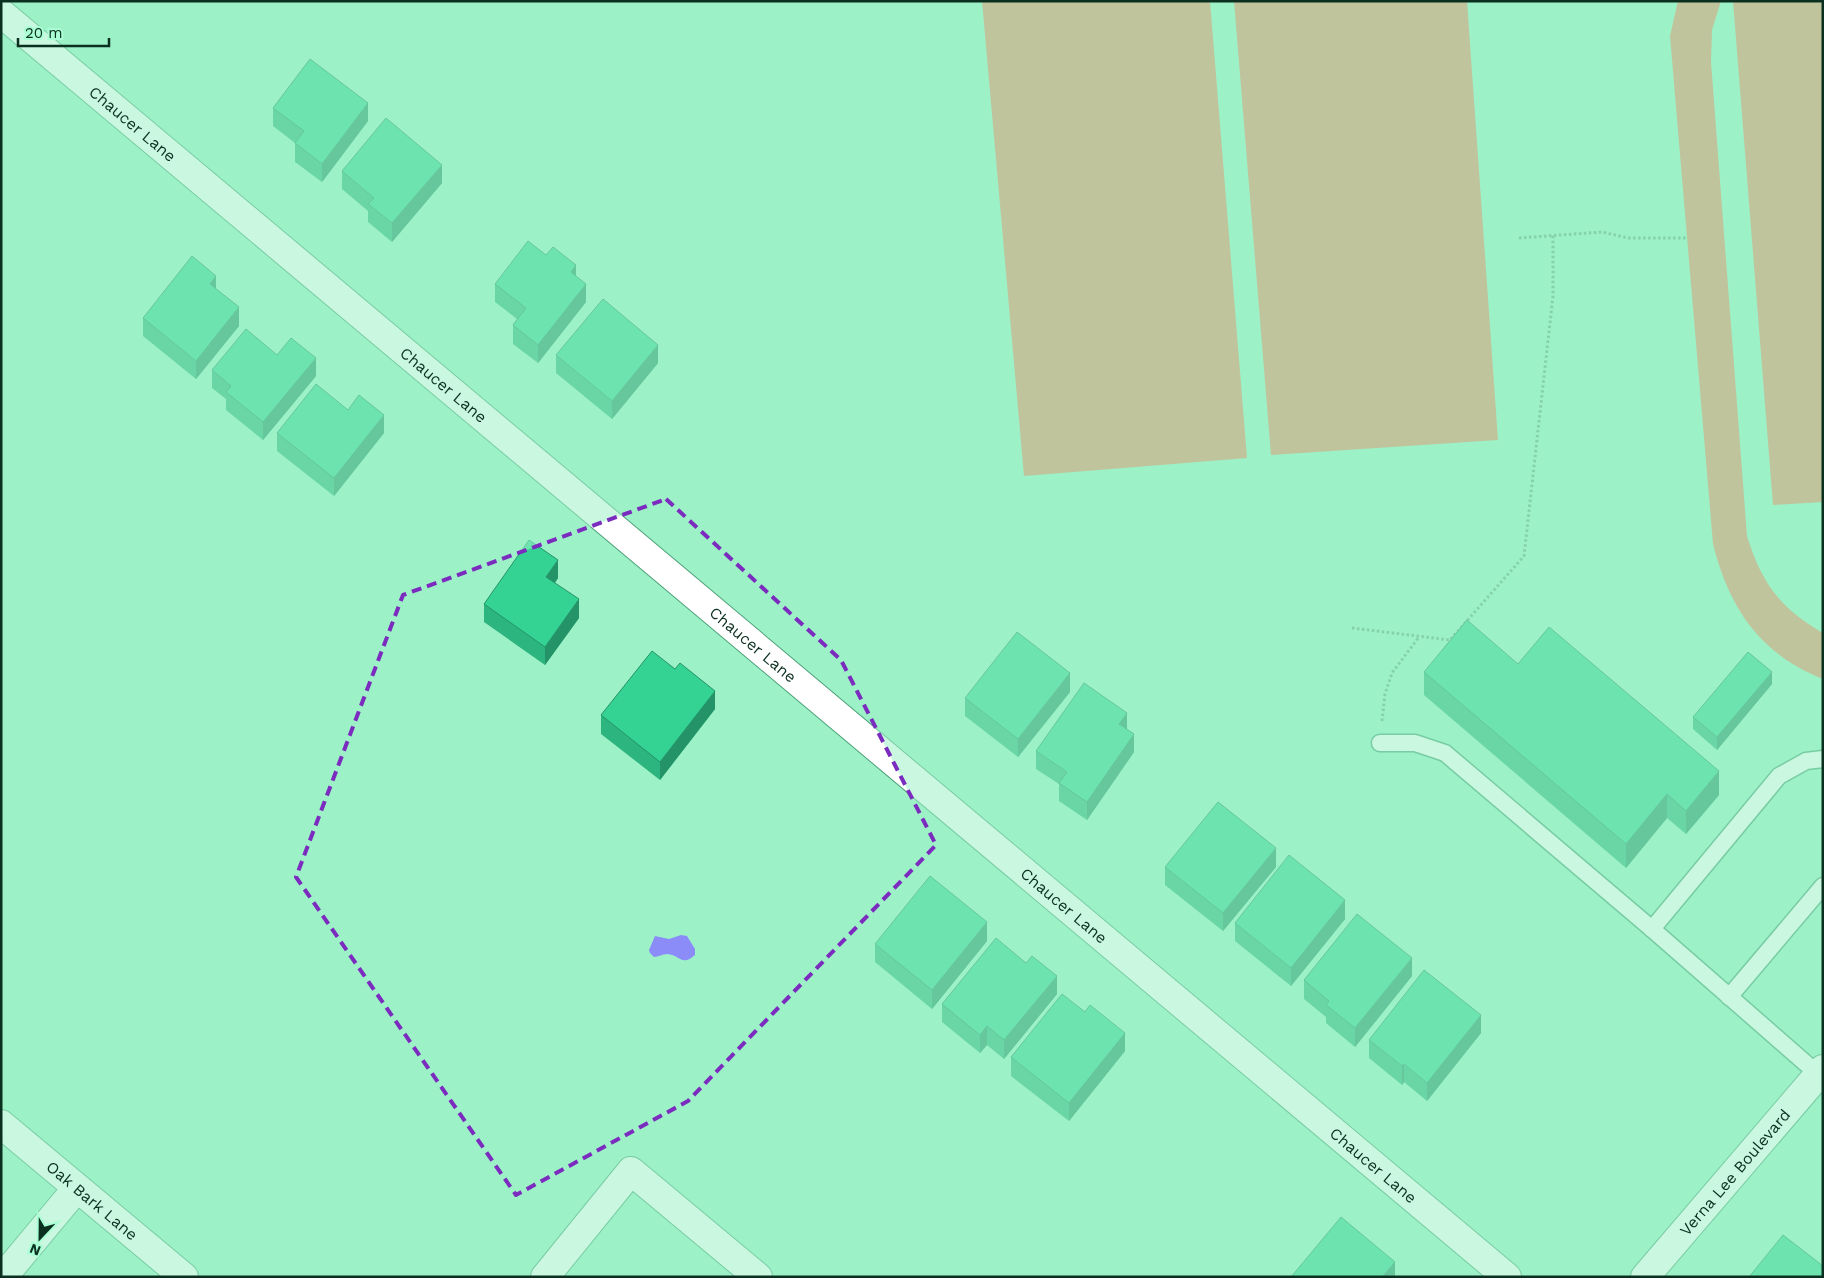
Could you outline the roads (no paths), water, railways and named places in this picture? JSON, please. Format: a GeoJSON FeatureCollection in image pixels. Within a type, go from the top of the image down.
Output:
{"type":"FeatureCollection","features":[{"type":"Feature","properties":{"kind":"street","name":"Chaucer Lane"},"geometry":{"type":"LineString","coordinates":[[1,13],[1507,1277]]}},
{"type":"Feature","properties":{"kind":"street","name":"Verna Lee Boulevard"},"geometry":{"type":"LineString","coordinates":[[1645,1277],[1820,1071]]}},
{"type":"Feature","properties":{"kind":"street","name":"Oak Bark Lane"},"geometry":{"type":"LineString","coordinates":[[1,1124],[184,1277]]}},
{"type":"Feature","properties":{"kind":"street"},"geometry":{"type":"LineString","coordinates":[[545,1277],[631,1171],[758,1277]]}},
{"type":"Feature","properties":{"kind":"street"},"geometry":{"type":"LineString","coordinates":[[3,1277],[77,1188]]}},
{"type":"Feature","properties":{"kind":"lane"},"geometry":{"type":"LineString","coordinates":[[1380,743],[1416,743],[1445,753],[1730,997],[1820,1071]]}},
{"type":"Feature","properties":{"kind":"lane"},"geometry":{"type":"LineString","coordinates":[[1652,929],[1780,776],[1806,761],[1823,759]]}},
{"type":"Feature","properties":{"kind":"lane"},"geometry":{"type":"LineString","coordinates":[[1730,997],[1823,886]]}}]}
